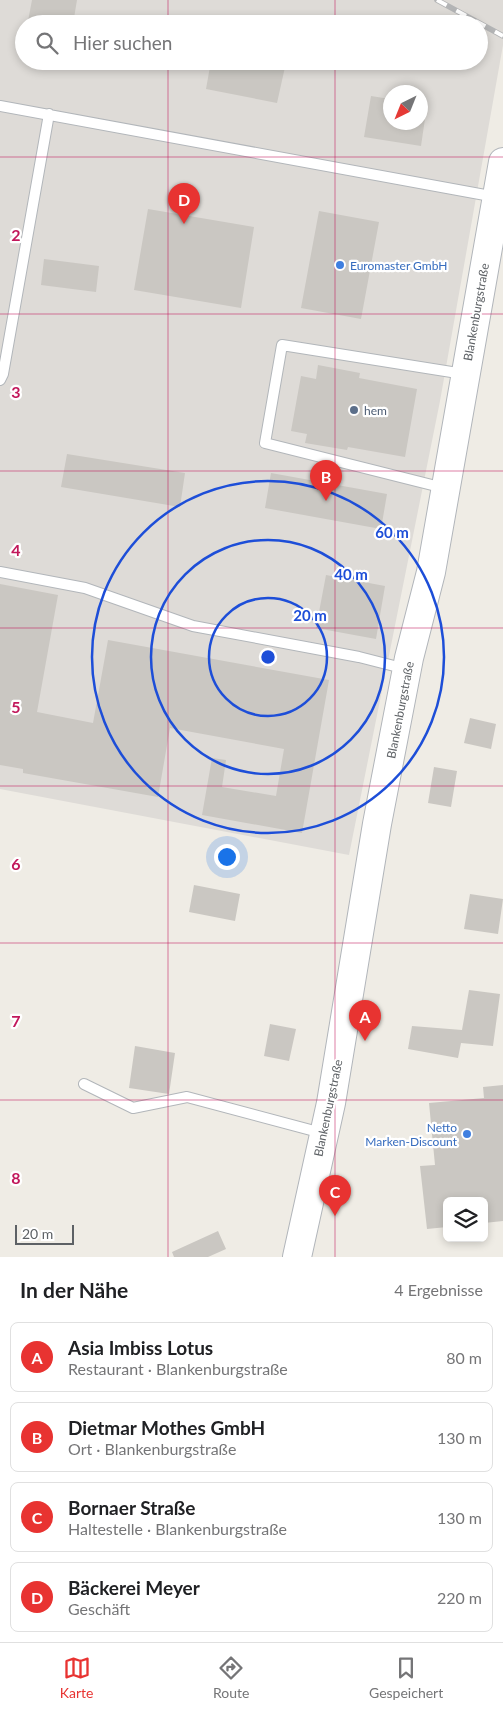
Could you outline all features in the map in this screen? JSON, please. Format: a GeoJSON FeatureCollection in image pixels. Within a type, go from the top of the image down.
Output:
{"type":"FeatureCollection","features":[{"type":"Feature","properties":{"kind":"main road","name":"Blankenburgstraße"},"geometry":{"type":"LineString","coordinates":[[297,1257],[324,1133],[353,978],[378,824],[407,669],[431,572],[444,488],[503,162]]}},
{"type":"Feature","properties":{"kind":"lane"},"geometry":{"type":"LineString","coordinates":[[0,106],[497,198]]}},
{"type":"Feature","properties":{"kind":"lane"},"geometry":{"type":"LineString","coordinates":[[0,380],[49,114]]}},
{"type":"Feature","properties":{"kind":"lane"},"geometry":{"type":"LineString","coordinates":[[444,488],[265,443],[282,346],[465,374]]}},
{"type":"Feature","properties":{"kind":"lane"},"geometry":{"type":"LineString","coordinates":[[0,572],[84,588],[193,626],[407,669]]}},
{"type":"Feature","properties":{"kind":"lane"},"geometry":{"type":"LineString","coordinates":[[84,1084],[133,1108],[187,1097],[324,1133]]}},
{"type":"Feature","properties":{"kind":"shaded area"},"geometry":{"type":"Polygon","coordinates":[[[0,0],[503,0],[503,45],[440,401],[349,855],[0,789],[0,0]]]}},
{"type":"Feature","properties":{"kind":"building"},"geometry":{"type":"Polygon","coordinates":[[[32,0],[77,0],[74,15],[29,15],[32,0]]]}},
{"type":"Feature","properties":{"kind":"building"},"geometry":{"type":"Polygon","coordinates":[[[209,70],[284,70],[277,103],[206,89],[209,70]]]}},
{"type":"Feature","properties":{"kind":"building"},"geometry":{"type":"Polygon","coordinates":[[[371,96],[383,98],[383,130],[423,130],[421,146],[364,137],[371,96]]]}},
{"type":"Feature","properties":{"kind":"building"},"geometry":{"type":"Polygon","coordinates":[[[148,209],[254,227],[241,308],[134,290],[148,209]]]}},
{"type":"Feature","properties":{"kind":"building","name":"Euromaster GmbH"},"geometry":{"type":"Polygon","coordinates":[[[319,211],[379,222],[361,319],[301,308],[319,211]]]}},
{"type":"Feature","properties":{"kind":"building"},"geometry":{"type":"Polygon","coordinates":[[[44,259],[99,266],[96,292],[41,285],[44,259]]]}},
{"type":"Feature","properties":{"kind":"building","name":"hem"},"geometry":{"type":"Polygon","coordinates":[[[318,365],[360,373],[359,378],[417,389],[405,457],[348,447],[347,450],[305,443],[307,434],[291,431],[301,376],[316,379],[318,365]]]}},
{"type":"Feature","properties":{"kind":"building"},"geometry":{"type":"Polygon","coordinates":[[[67,454],[185,473],[180,507],[61,487],[67,454]]]}},
{"type":"Feature","properties":{"kind":"building"},"geometry":{"type":"Polygon","coordinates":[[[271,473],[387,494],[381,529],[265,508],[271,473]]]}},
{"type":"Feature","properties":{"kind":"building"},"geometry":{"type":"Polygon","coordinates":[[[326,575],[385,586],[376,639],[316,628],[326,575]]]}},
{"type":"Feature","properties":{"kind":"building"},"geometry":{"type":"Polygon","coordinates":[[[0,584],[58,595],[37,712],[93,723],[108,640],[329,680],[302,833],[202,815],[212,758],[226,760],[222,787],[276,796],[284,749],[170,728],[158,797],[23,773],[23,769],[0,765],[0,584]]]}},
{"type":"Feature","properties":{"kind":"building"},"geometry":{"type":"Polygon","coordinates":[[[470,718],[496,724],[491,749],[464,743],[470,718]]]}},
{"type":"Feature","properties":{"kind":"building"},"geometry":{"type":"Polygon","coordinates":[[[434,767],[457,771],[451,807],[428,803],[434,767]]]}},
{"type":"Feature","properties":{"kind":"building"},"geometry":{"type":"Polygon","coordinates":[[[194,885],[240,894],[235,921],[189,912],[194,885]]]}},
{"type":"Feature","properties":{"kind":"building"},"geometry":{"type":"Polygon","coordinates":[[[470,894],[503,899],[498,934],[464,929],[470,894]]]}},
{"type":"Feature","properties":{"kind":"building"},"geometry":{"type":"Polygon","coordinates":[[[469,990],[500,994],[493,1046],[461,1043],[458,1058],[408,1049],[412,1026],[462,1030],[469,990]]]}},
{"type":"Feature","properties":{"kind":"building"},"geometry":{"type":"Polygon","coordinates":[[[270,1024],[296,1029],[289,1061],[264,1056],[270,1024]]]}},
{"type":"Feature","properties":{"kind":"building"},"geometry":{"type":"Polygon","coordinates":[[[135,1046],[175,1053],[169,1094],[129,1088],[135,1046]]]}},
{"type":"Feature","properties":{"kind":"building","name":"Netto Marken-Discount"},"geometry":{"type":"Polygon","coordinates":[[[503,1085],[503,1221],[488,1223],[488,1197],[443,1197],[443,1227],[427,1229],[420,1166],[435,1165],[429,1103],[484,1098],[483,1087],[503,1085]]]}},
{"type":"Feature","properties":{"kind":"building"},"geometry":{"type":"Polygon","coordinates":[[[218,1231],[226,1249],[208,1257],[174,1257],[172,1252],[218,1231]]]}},
{"type":"Feature","properties":{"kind":"railway"},"geometry":{"type":"LineString","coordinates":[[437,0],[464,15]]}},
{"type":"Feature","properties":{"kind":"railway"},"geometry":{"type":"LineString","coordinates":[[488,28],[503,36]]}},
{"type":"Feature","properties":{"kind":"place","name":"Bäckerei Meyer"},"geometry":{"type":"Point","coordinates":[184,224]}},
{"type":"Feature","properties":{"kind":"place","name":"Euromaster GmbH"},"geometry":{"type":"Point","coordinates":[340,265]}},
{"type":"Feature","properties":{"kind":"place","name":"hem"},"geometry":{"type":"Point","coordinates":[354,410]}},
{"type":"Feature","properties":{"kind":"place","name":"Dietmar Mothes GmbH"},"geometry":{"type":"Point","coordinates":[326,501]}},
{"type":"Feature","properties":{"kind":"place","name":"Asia Imbiss Lotus"},"geometry":{"type":"Point","coordinates":[365,1041]}},
{"type":"Feature","properties":{"kind":"place","name":"Netto Marken-Discount"},"geometry":{"type":"Point","coordinates":[467,1134]}},
{"type":"Feature","properties":{"kind":"place","name":"Bornaer Straße"},"geometry":{"type":"Point","coordinates":[335,1216]}}]}
